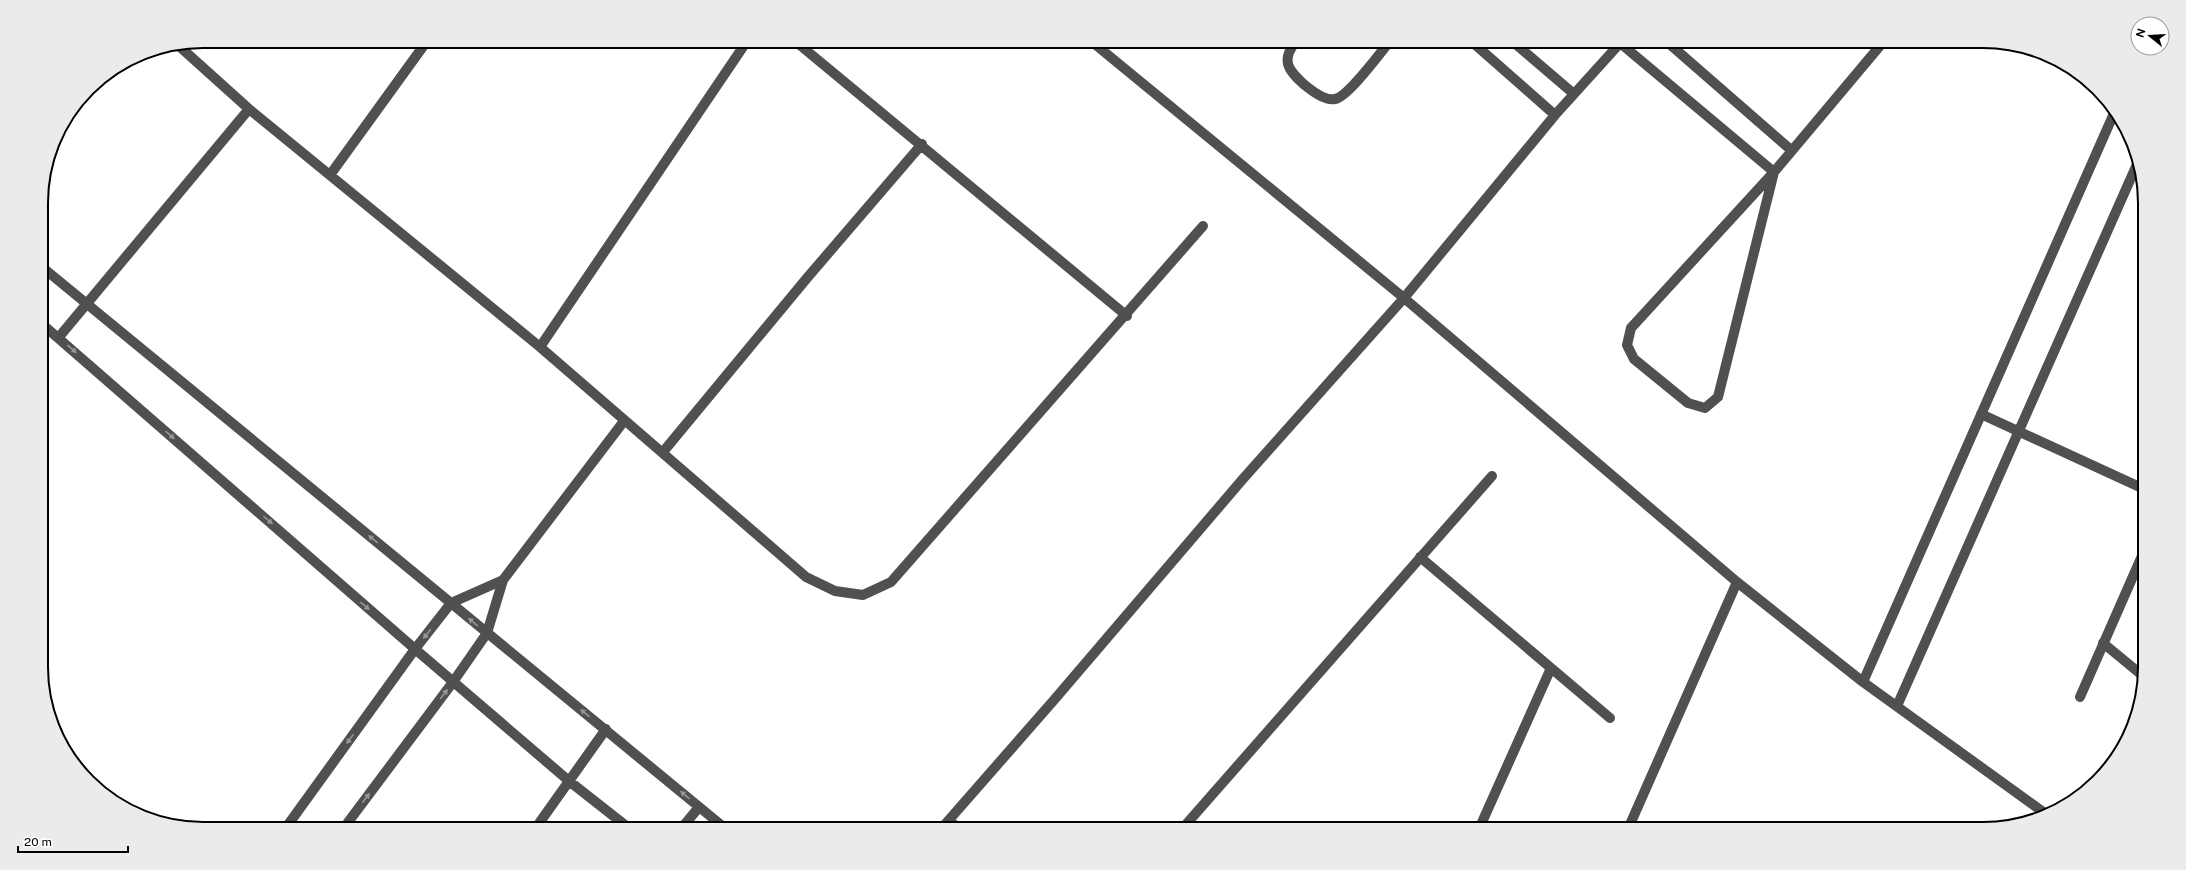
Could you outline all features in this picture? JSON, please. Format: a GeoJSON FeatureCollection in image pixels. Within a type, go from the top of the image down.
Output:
{"type":"FeatureCollection","features":[{"type":"Feature","properties":{"kind":"street"},"geometry":{"type":"LineString","coordinates":[[330,175],[422,48]]}},
{"type":"Feature","properties":{"kind":"street"},"geometry":{"type":"LineString","coordinates":[[540,347],[742,48]]}},
{"type":"Feature","properties":{"kind":"street"},"geometry":{"type":"LineString","coordinates":[[804,48],[922,144],[1127,316]]}},
{"type":"Feature","properties":{"kind":"street"},"geometry":{"type":"LineString","coordinates":[[1099,48],[1404,298],[1736,582],[1863,682],[2041,810]]}},
{"type":"Feature","properties":{"kind":"street"},"geometry":{"type":"LineString","coordinates":[[1291,48],[1289,51],[1288,63],[1293,74],[1322,97],[1335,99],[1347,92],[1384,48]]}},
{"type":"Feature","properties":{"kind":"street"},"geometry":{"type":"LineString","coordinates":[[1479,48],[1555,115]]}},
{"type":"Feature","properties":{"kind":"street"},"geometry":{"type":"LineString","coordinates":[[1520,48],[1574,94]]}},
{"type":"Feature","properties":{"kind":"street"},"geometry":{"type":"LineString","coordinates":[[949,820],[1242,480],[1404,298],[1555,115],[1616,48]]}},
{"type":"Feature","properties":{"kind":"street"},"geometry":{"type":"LineString","coordinates":[[1628,48],[1774,172]]}},
{"type":"Feature","properties":{"kind":"street"},"geometry":{"type":"LineString","coordinates":[[1674,48],[1791,150]]}},
{"type":"Feature","properties":{"kind":"street"},"geometry":{"type":"LineString","coordinates":[[1774,172],[1718,397],[1705,408],[1688,403],[1634,359],[1627,345],[1631,328],[1774,172],[1878,48]]}},
{"type":"Feature","properties":{"kind":"street"},"geometry":{"type":"LineString","coordinates":[[182,49],[249,109],[540,347],[806,577],[835,591],[863,595],[891,582],[1127,316],[1203,226]]}},
{"type":"Feature","properties":{"kind":"street"},"geometry":{"type":"LineString","coordinates":[[58,337],[150,225],[249,109]]}},
{"type":"Feature","properties":{"kind":"street"},"geometry":{"type":"LineString","coordinates":[[1863,682],[2112,117]]}},
{"type":"Feature","properties":{"kind":"street"},"geometry":{"type":"LineString","coordinates":[[663,452],[807,278],[922,144]]}},
{"type":"Feature","properties":{"kind":"street"},"geometry":{"type":"LineString","coordinates":[[1897,706],[2134,170]]}},
{"type":"Feature","properties":{"kind":"street"},"geometry":{"type":"LineString","coordinates":[[48,272],[717,822]]}},
{"type":"Feature","properties":{"kind":"street"},"geometry":{"type":"LineString","coordinates":[[48,329],[415,649],[570,781],[621,822]]}},
{"type":"Feature","properties":{"kind":"street"},"geometry":{"type":"LineString","coordinates":[[1981,414],[2138,486]]}},
{"type":"Feature","properties":{"kind":"street"},"geometry":{"type":"LineString","coordinates":[[348,822],[454,682],[487,633],[503,580],[624,421]]}},
{"type":"Feature","properties":{"kind":"street"},"geometry":{"type":"LineString","coordinates":[[1188,822],[1492,476]]}},
{"type":"Feature","properties":{"kind":"street"},"geometry":{"type":"LineString","coordinates":[[1420,557],[1610,718]]}},
{"type":"Feature","properties":{"kind":"street"},"geometry":{"type":"LineString","coordinates":[[2080,697],[2138,565]]}},
{"type":"Feature","properties":{"kind":"street"},"geometry":{"type":"LineString","coordinates":[[290,822],[415,649],[451,603],[503,580]]}},
{"type":"Feature","properties":{"kind":"street"},"geometry":{"type":"LineString","coordinates":[[1631,822],[1736,582]]}},
{"type":"Feature","properties":{"kind":"street"},"geometry":{"type":"LineString","coordinates":[[2103,644],[2138,671]]}},
{"type":"Feature","properties":{"kind":"street"},"geometry":{"type":"LineString","coordinates":[[1483,822],[1551,668]]}},
{"type":"Feature","properties":{"kind":"street"},"geometry":{"type":"LineString","coordinates":[[540,822],[606,729]]}},
{"type":"Feature","properties":{"kind":"street"},"geometry":{"type":"LineString","coordinates":[[687,822],[699,807]]}}]}
